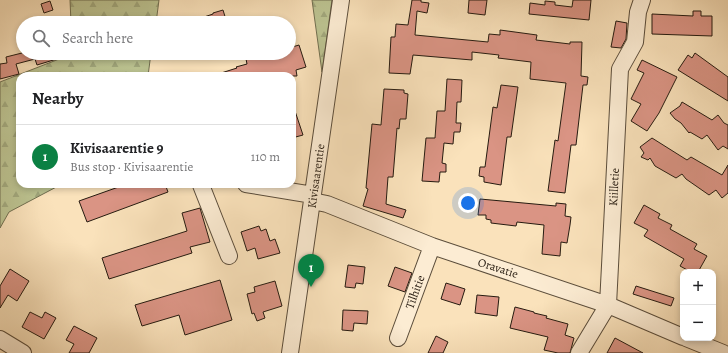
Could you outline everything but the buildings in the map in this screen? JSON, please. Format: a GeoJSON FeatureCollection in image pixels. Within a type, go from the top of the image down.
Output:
{"type":"FeatureCollection","features":[{"type":"Feature","properties":{"kind":"street","name":"Kivisaarentie"},"geometry":{"type":"LineString","coordinates":[[290,353],[341,0]]}},
{"type":"Feature","properties":{"kind":"street","name":"Kiilletie"},"geometry":{"type":"LineString","coordinates":[[608,305],[620,69],[634,42],[638,12],[642,0]]}},
{"type":"Feature","properties":{"kind":"street"},"geometry":{"type":"LineString","coordinates":[[204,188],[229,256]]}},
{"type":"Feature","properties":{"kind":"street","name":"Oravatie"},"geometry":{"type":"LineString","coordinates":[[265,188],[312,198],[432,246],[608,305],[680,336]]}},
{"type":"Feature","properties":{"kind":"street","name":"Tilhitie"},"geometry":{"type":"LineString","coordinates":[[398,338],[432,246]]}},
{"type":"Feature","properties":{"kind":"street"},"geometry":{"type":"LineString","coordinates":[[579,353],[608,305]]}},
{"type":"Feature","properties":{"kind":"street"},"geometry":{"type":"LineString","coordinates":[[0,339],[23,353]]}},
{"type":"Feature","properties":{"kind":"street"},"geometry":{"type":"LineString","coordinates":[[693,341],[723,353]]}},
{"type":"Feature","properties":{"kind":"green space"},"geometry":{"type":"Polygon","coordinates":[[[70,0],[159,0],[157,16],[71,16],[70,0]]]}},
{"type":"Feature","properties":{"kind":"green space"},"geometry":{"type":"Polygon","coordinates":[[[312,0],[332,0],[322,72],[312,0]]]}},
{"type":"Feature","properties":{"kind":"green space"},"geometry":{"type":"Polygon","coordinates":[[[57,60],[150,60],[149,72],[26,72],[57,60]]]}},
{"type":"Feature","properties":{"kind":"green space"},"geometry":{"type":"Polygon","coordinates":[[[16,76],[16,188],[54,188],[9,212],[0,228],[0,82],[16,76]]]}},
{"type":"Feature","properties":{"kind":"place","name":"Kivisaarentie 9"},"geometry":{"type":"Point","coordinates":[311,287]}}]}
